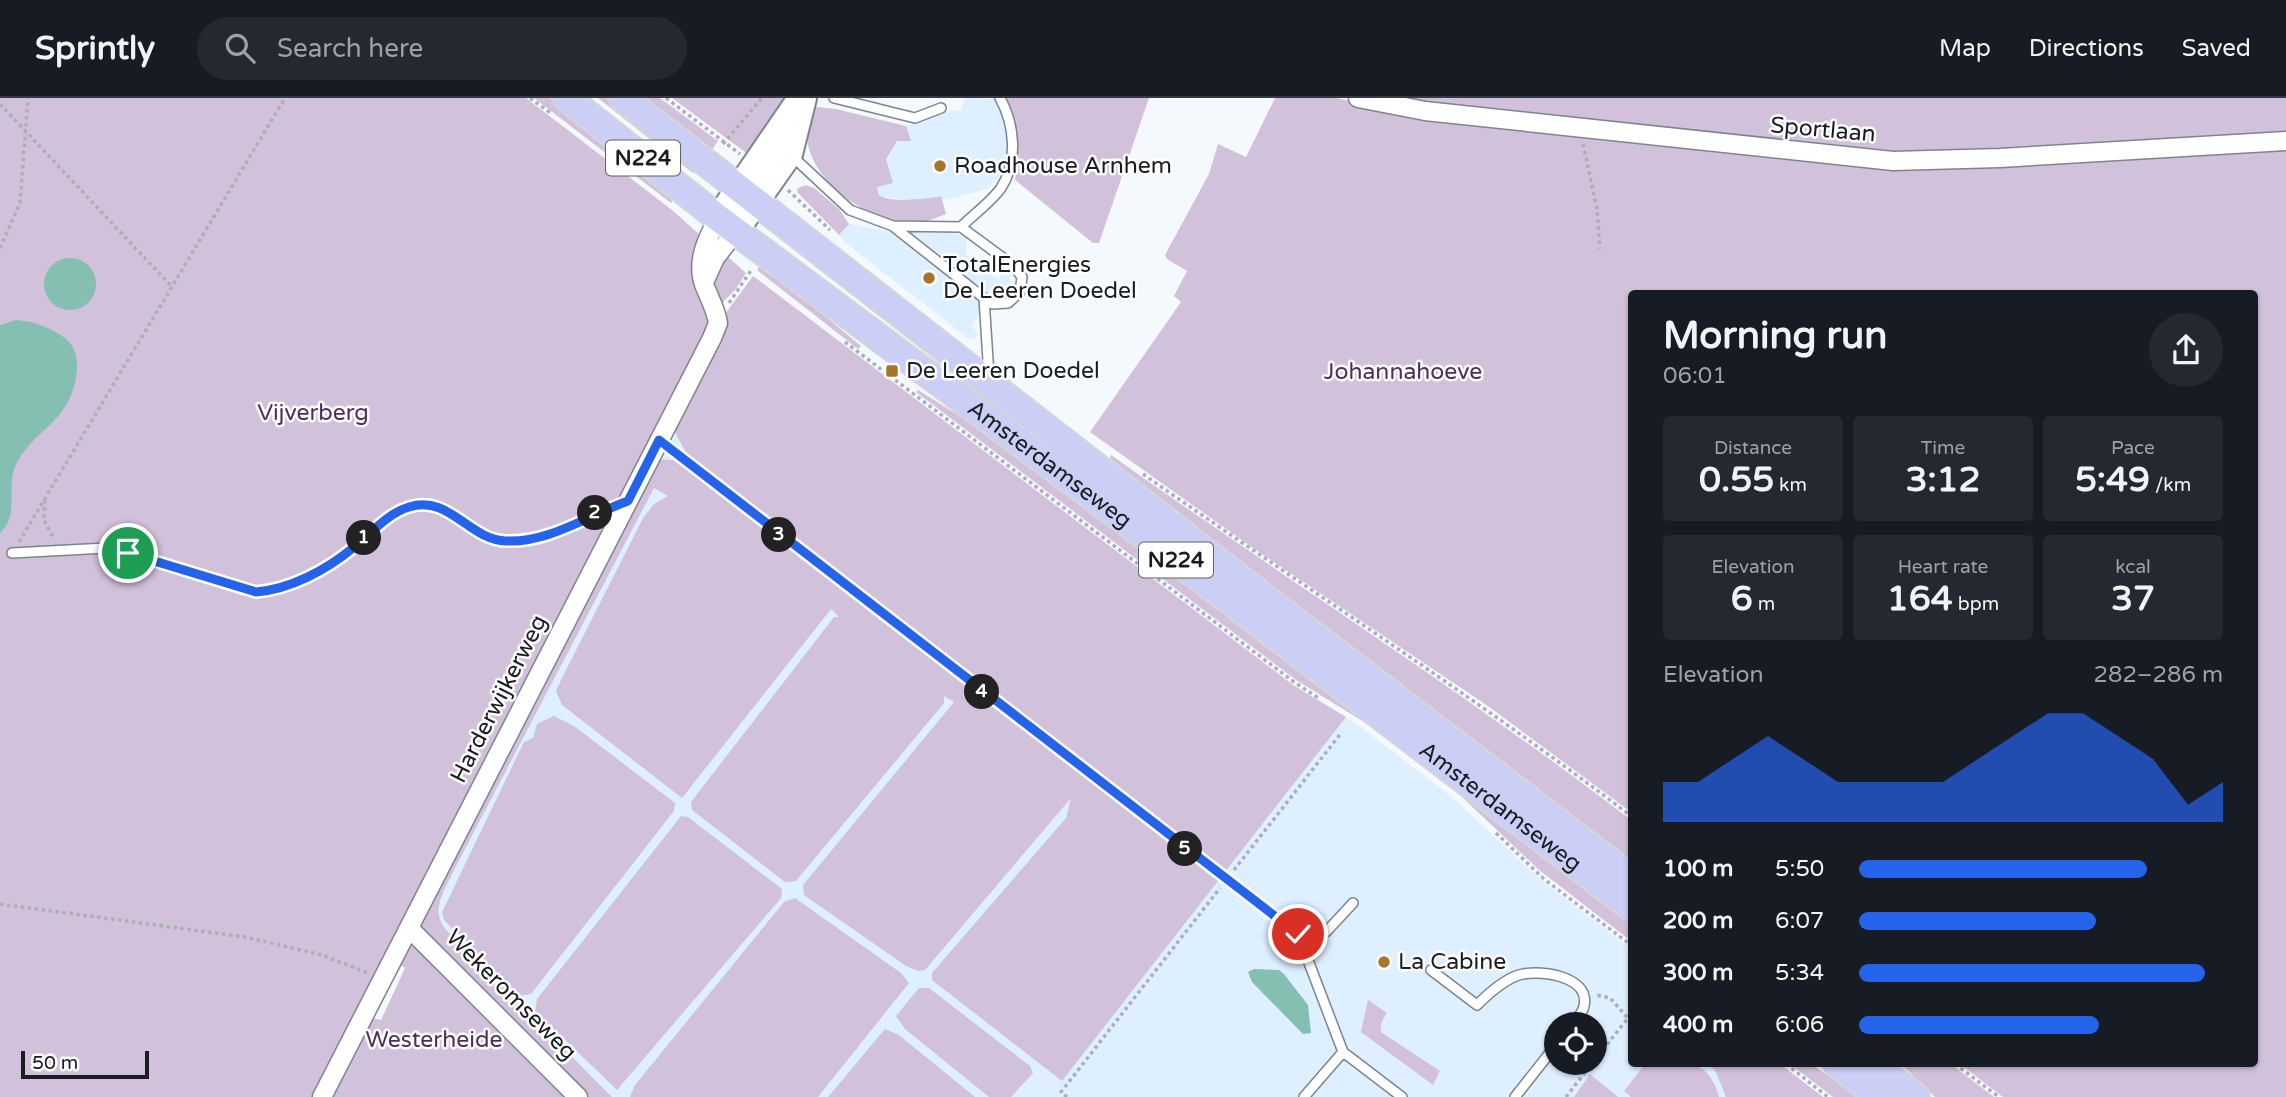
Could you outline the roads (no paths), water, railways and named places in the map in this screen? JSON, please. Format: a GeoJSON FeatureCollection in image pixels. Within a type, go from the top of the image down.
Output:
{"type":"FeatureCollection","features":[{"type":"Feature","properties":{"kind":"main road","name":"Amsterdamseweg"},"geometry":{"type":"LineString","coordinates":[[567,98],[727,225],[1120,517],[1628,904]]}},
{"type":"Feature","properties":{"kind":"main road","name":"Amsterdamseweg"},"geometry":{"type":"LineString","coordinates":[[623,98],[1628,876]]}},
{"type":"Feature","properties":{"kind":"main road"},"geometry":{"type":"LineString","coordinates":[[747,196],[774,180],[782,146],[802,98]]}},
{"type":"Feature","properties":{"kind":"main road"},"geometry":{"type":"LineString","coordinates":[[727,225],[747,196],[754,164],[782,146]]}},
{"type":"Feature","properties":{"kind":"main road"},"geometry":{"type":"LineString","coordinates":[[1841,1067],[1880,1097]]}},
{"type":"Feature","properties":{"kind":"main road"},"geometry":{"type":"LineString","coordinates":[[1877,1067],[1916,1097]]}},
{"type":"Feature","properties":{"kind":"street","name":"Sportlaan"},"geometry":{"type":"LineString","coordinates":[[1358,98],[1425,111],[1893,161],[2000,158],[2286,141]]}},
{"type":"Feature","properties":{"kind":"street","name":"Harderwijkerweg"},"geometry":{"type":"LineString","coordinates":[[322,1097],[718,323],[704,284],[702,261],[704,247],[727,225]]}},
{"type":"Feature","properties":{"kind":"street","name":"Wekeromseweg"},"geometry":{"type":"LineString","coordinates":[[409,928],[578,1097]]}},
{"type":"Feature","properties":{"kind":"lane"},"geometry":{"type":"LineString","coordinates":[[834,98],[915,118],[941,108]]}},
{"type":"Feature","properties":{"kind":"lane"},"geometry":{"type":"LineString","coordinates":[[961,227],[1000,190],[1010,172],[1012,129],[1000,98]]}},
{"type":"Feature","properties":{"kind":"lane"},"geometry":{"type":"LineString","coordinates":[[782,146],[850,209],[893,226],[992,304],[1008,303],[1020,292],[1022,277],[1014,266],[961,227],[893,226]]}},
{"type":"Feature","properties":{"kind":"lane"},"geometry":{"type":"LineString","coordinates":[[984,298],[989,356],[988,383]]}},
{"type":"Feature","properties":{"kind":"lane"},"geometry":{"type":"LineString","coordinates":[[659,440],[1226,881],[1298,934],[1343,1052],[1402,1097]]}},
{"type":"Feature","properties":{"kind":"lane"},"geometry":{"type":"LineString","coordinates":[[12,553],[106,548],[256,592],[272,591],[301,580],[352,549],[382,522],[409,507],[437,506],[492,538],[515,541],[550,534],[628,501]]}},
{"type":"Feature","properties":{"kind":"lane"},"geometry":{"type":"LineString","coordinates":[[1298,934],[1326,932],[1353,903]]}},
{"type":"Feature","properties":{"kind":"lane"},"geometry":{"type":"LineString","coordinates":[[1431,970],[1477,1005],[1505,981],[1531,972],[1570,981],[1584,996],[1584,1006],[1580,1012]]}},
{"type":"Feature","properties":{"kind":"lane"},"geometry":{"type":"LineString","coordinates":[[1304,1097],[1343,1052]]}},
{"type":"Feature","properties":{"kind":"lane"},"geometry":{"type":"LineString","coordinates":[[1515,1097],[1544,1060]]}},
{"type":"Feature","properties":{"kind":"place","name":"Roadhouse Arnhem"},"geometry":{"type":"Point","coordinates":[940,166]}},
{"type":"Feature","properties":{"kind":"place","name":"TotalEnergies De Leeren Doedel"},"geometry":{"type":"Point","coordinates":[929,278]}},
{"type":"Feature","properties":{"kind":"place","name":"De Leeren Doedel"},"geometry":{"type":"Point","coordinates":[892,371]}},
{"type":"Feature","properties":{"kind":"place","name":"La Cabine"},"geometry":{"type":"Point","coordinates":[1384,962]}},
{"type":"Feature","properties":{"kind":"park label","name":"Johannahoeve"},"geometry":{"type":"Point","coordinates":[1403,372]}},
{"type":"Feature","properties":{"kind":"park label","name":"Vijverberg"},"geometry":{"type":"Point","coordinates":[313,413]}},
{"type":"Feature","properties":{"kind":"park label","name":"Westerheide"},"geometry":{"type":"Point","coordinates":[434,1040]}}]}
